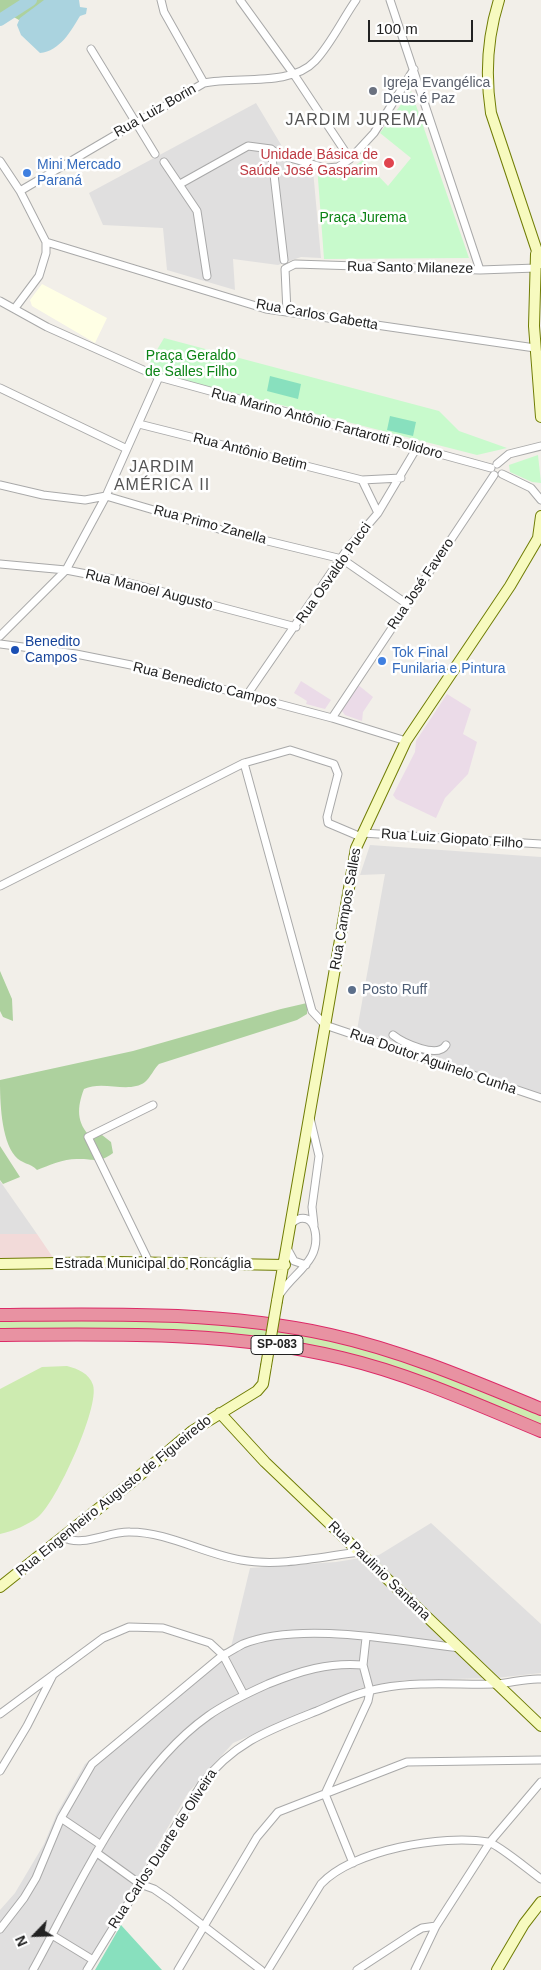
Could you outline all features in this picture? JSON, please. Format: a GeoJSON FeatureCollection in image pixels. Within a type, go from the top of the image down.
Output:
{"type":"FeatureCollection","features":[{"type":"Feature","properties":{"kind":"highway","name":"SP-083"},"geometry":{"type":"LineString","coordinates":[[0,1315],[174,1315],[285,1327],[330,1335],[381,1349],[541,1408]]}},
{"type":"Feature","properties":{"kind":"highway","name":"SP-083"},"geometry":{"type":"LineString","coordinates":[[0,1335],[164,1334],[278,1345],[344,1358],[387,1371],[541,1432]]}},
{"type":"Feature","properties":{"kind":"main road"},"geometry":{"type":"LineString","coordinates":[[498,0],[490,28],[488,93],[491,113],[537,246],[539,269],[535,348],[541,417]]}},
{"type":"Feature","properties":{"kind":"main road"},"geometry":{"type":"LineString","coordinates":[[539,536],[541,516]]}},
{"type":"Feature","properties":{"kind":"main road","name":"Rua Campos Salles"},"geometry":{"type":"LineString","coordinates":[[278,1300],[356,848],[406,741],[510,586],[539,536]]}},
{"type":"Feature","properties":{"kind":"main road","name":"Estrada Municipal do Roncáglia"},"geometry":{"type":"LineString","coordinates":[[0,1264],[118,1262],[285,1265]]}},
{"type":"Feature","properties":{"kind":"main road","name":"Rua Engenheiro Augusto de Figueiredo"},"geometry":{"type":"LineString","coordinates":[[0,1587],[184,1437],[257,1391],[263,1384],[278,1300]]}},
{"type":"Feature","properties":{"kind":"main road","name":"Rua Paulinio Santana"},"geometry":{"type":"LineString","coordinates":[[220,1413],[265,1462],[541,1726]]}},
{"type":"Feature","properties":{"kind":"main road"},"geometry":{"type":"LineString","coordinates":[[497,1970],[524,1924],[541,1902]]}},
{"type":"Feature","properties":{"kind":"street"},"geometry":{"type":"LineString","coordinates":[[161,0],[164,12],[204,83]]}},
{"type":"Feature","properties":{"kind":"street"},"geometry":{"type":"LineString","coordinates":[[240,0],[295,76],[350,159]]}},
{"type":"Feature","properties":{"kind":"street"},"geometry":{"type":"LineString","coordinates":[[295,76],[316,60],[356,0]]}},
{"type":"Feature","properties":{"kind":"street"},"geometry":{"type":"LineString","coordinates":[[390,0],[480,270]]}},
{"type":"Feature","properties":{"kind":"street"},"geometry":{"type":"LineString","coordinates":[[91,49],[155,154]]}},
{"type":"Feature","properties":{"kind":"street"},"geometry":{"type":"LineString","coordinates":[[180,184],[248,146],[271,149],[279,155],[332,169],[350,159],[374,133],[414,69]]}},
{"type":"Feature","properties":{"kind":"street","name":"Rua Luiz Borin"},"geometry":{"type":"LineString","coordinates":[[20,191],[204,83],[221,79],[295,76]]}},
{"type":"Feature","properties":{"kind":"street"},"geometry":{"type":"LineString","coordinates":[[271,149],[284,260]]}},
{"type":"Feature","properties":{"kind":"street"},"geometry":{"type":"LineString","coordinates":[[0,161],[20,191],[46,242],[39,276],[15,308]]}},
{"type":"Feature","properties":{"kind":"street"},"geometry":{"type":"LineString","coordinates":[[164,162],[180,184],[200,218],[207,276]]}},
{"type":"Feature","properties":{"kind":"street","name":"Rua Carlos Gabetta"},"geometry":{"type":"LineString","coordinates":[[46,242],[266,309],[535,348]]}},
{"type":"Feature","properties":{"kind":"street","name":"Rua Santo Milaneze"},"geometry":{"type":"LineString","coordinates":[[287,312],[285,269],[295,264],[480,270],[539,269]]}},
{"type":"Feature","properties":{"kind":"street","name":"Rua Marino Antônio Fartarotti Polidoro"},"geometry":{"type":"LineString","coordinates":[[0,300],[47,326],[159,378],[494,469]]}},
{"type":"Feature","properties":{"kind":"street"},"geometry":{"type":"LineString","coordinates":[[0,636],[66,570],[106,496],[125,448],[139,424],[159,378]]}},
{"type":"Feature","properties":{"kind":"street"},"geometry":{"type":"LineString","coordinates":[[0,388],[125,448]]}},
{"type":"Feature","properties":{"kind":"street","name":"Rua Antônio Betim"},"geometry":{"type":"LineString","coordinates":[[139,424],[362,480],[400,478]]}},
{"type":"Feature","properties":{"kind":"street","name":"Rua José Favero"},"geometry":{"type":"LineString","coordinates":[[332,718],[494,469],[509,454],[541,446]]}},
{"type":"Feature","properties":{"kind":"street","name":"Rua Osvaldo Pucci"},"geometry":{"type":"LineString","coordinates":[[248,695],[342,559],[378,513],[416,449]]}},
{"type":"Feature","properties":{"kind":"street"},"geometry":{"type":"LineString","coordinates":[[494,469],[503,468],[502,474]]}},
{"type":"Feature","properties":{"kind":"street"},"geometry":{"type":"LineString","coordinates":[[494,469],[531,488],[541,500]]}},
{"type":"Feature","properties":{"kind":"street"},"geometry":{"type":"LineString","coordinates":[[362,480],[378,513]]}},
{"type":"Feature","properties":{"kind":"street","name":"Rua Primo Zanella"},"geometry":{"type":"LineString","coordinates":[[2,485],[43,495],[85,500],[106,496],[222,530],[342,559],[407,604]]}},
{"type":"Feature","properties":{"kind":"street"},"geometry":{"type":"LineString","coordinates":[[531,488],[541,486]]}},
{"type":"Feature","properties":{"kind":"street","name":"Rua Manoel Augusto"},"geometry":{"type":"LineString","coordinates":[[0,564],[66,570],[118,580],[296,627]]}},
{"type":"Feature","properties":{"kind":"street","name":"Rua Benedicto Campos"},"geometry":{"type":"LineString","coordinates":[[0,644],[85,656],[248,695],[406,741]]}},
{"type":"Feature","properties":{"kind":"street"},"geometry":{"type":"LineString","coordinates":[[0,886],[244,763],[290,750],[334,764],[338,774],[327,817],[328,823],[362,835]]}},
{"type":"Feature","properties":{"kind":"street"},"geometry":{"type":"LineString","coordinates":[[244,763],[312,1011],[325,1025]]}},
{"type":"Feature","properties":{"kind":"street","name":"Rua Luiz Giopato Filho"},"geometry":{"type":"LineString","coordinates":[[362,835],[541,844]]}},
{"type":"Feature","properties":{"kind":"street","name":"Rua Doutor Aguinelo Cunha"},"geometry":{"type":"LineString","coordinates":[[325,1025],[541,1098]]}},
{"type":"Feature","properties":{"kind":"street"},"geometry":{"type":"LineString","coordinates":[[393,1035],[399,1040],[435,1053],[442,1050],[446,1045]]}},
{"type":"Feature","properties":{"kind":"street"},"geometry":{"type":"LineString","coordinates":[[150,1264],[88,1137],[154,1105]]}},
{"type":"Feature","properties":{"kind":"street"},"geometry":{"type":"LineString","coordinates":[[278,1300],[290,1280],[306,1265],[315,1253],[316,1235],[312,1207],[319,1156],[310,1117]]}},
{"type":"Feature","properties":{"kind":"street"},"geometry":{"type":"LineString","coordinates":[[292,1222],[305,1218],[314,1226]]}},
{"type":"Feature","properties":{"kind":"street"},"geometry":{"type":"LineString","coordinates":[[288,1249],[294,1261],[306,1265]]}},
{"type":"Feature","properties":{"kind":"street","name":"Estrada Municipal do Roncáglia"},"geometry":{"type":"LineString","coordinates":[[285,1265],[306,1265]]}},
{"type":"Feature","properties":{"kind":"street"},"geometry":{"type":"LineString","coordinates":[[63,1537],[77,1542],[108,1534],[144,1533],[223,1556],[259,1563],[359,1552]]}},
{"type":"Feature","properties":{"kind":"street"},"geometry":{"type":"LineString","coordinates":[[0,1714],[103,1638],[129,1627],[163,1628],[210,1643],[223,1655],[244,1695]]}},
{"type":"Feature","properties":{"kind":"street"},"geometry":{"type":"LineString","coordinates":[[0,1929],[24,1898],[36,1878],[61,1818],[86,1772],[96,1760],[223,1655],[244,1644],[280,1635],[318,1634],[460,1648]]}},
{"type":"Feature","properties":{"kind":"street"},"geometry":{"type":"LineString","coordinates":[[353,1863],[326,1794],[366,1708],[370,1691],[363,1665],[366,1638]]}},
{"type":"Feature","properties":{"kind":"street"},"geometry":{"type":"LineString","coordinates":[[33,1970],[101,1845],[134,1793],[177,1743],[208,1715],[244,1695],[304,1670],[333,1665],[363,1665]]}},
{"type":"Feature","properties":{"kind":"street"},"geometry":{"type":"LineString","coordinates":[[0,1771],[54,1673]]}},
{"type":"Feature","properties":{"kind":"street","name":"Rua Carlos Duarte de Oliveira"},"geometry":{"type":"LineString","coordinates":[[87,1970],[201,1785],[226,1756],[259,1734],[370,1691],[397,1686],[498,1684],[541,1679]]}},
{"type":"Feature","properties":{"kind":"street"},"geometry":{"type":"LineString","coordinates":[[32,1690],[39,1703]]}},
{"type":"Feature","properties":{"kind":"street"},"geometry":{"type":"LineString","coordinates":[[178,1970],[203,1926],[269,1821],[288,1806],[326,1794],[407,1762],[541,1760]]}},
{"type":"Feature","properties":{"kind":"street"},"geometry":{"type":"LineString","coordinates":[[415,1970],[436,1926],[490,1842],[541,1782]]}},
{"type":"Feature","properties":{"kind":"street"},"geometry":{"type":"LineString","coordinates":[[61,1818],[101,1845]]}},
{"type":"Feature","properties":{"kind":"street"},"geometry":{"type":"LineString","coordinates":[[268,1970],[321,1884],[328,1876],[353,1863],[412,1844],[459,1841],[490,1842],[541,1879]]}},
{"type":"Feature","properties":{"kind":"street"},"geometry":{"type":"LineString","coordinates":[[97,1853],[140,1884],[154,1889],[261,1970]]}},
{"type":"Feature","properties":{"kind":"street"},"geometry":{"type":"LineString","coordinates":[[357,1970],[422,1928],[436,1926]]}},
{"type":"Feature","properties":{"kind":"street"},"geometry":{"type":"LineString","coordinates":[[52,1935],[93,1960]]}},
{"type":"Feature","properties":{"kind":"shaded area"},"geometry":{"type":"Polygon","coordinates":[[[256,103],[283,148],[279,155],[294,166],[313,170],[321,258],[301,257],[278,265],[233,259],[235,290],[167,270],[163,228],[103,225],[89,193],[256,103]]]}},
{"type":"Feature","properties":{"kind":"shaded area"},"geometry":{"type":"Polygon","coordinates":[[[42,284],[107,318],[95,343],[32,306],[30,300],[42,284]]]}},
{"type":"Feature","properties":{"kind":"shaded area"},"geometry":{"type":"Polygon","coordinates":[[[301,681],[331,700],[325,709],[306,704],[307,701],[294,693],[301,681]]]}},
{"type":"Feature","properties":{"kind":"shaded area"},"geometry":{"type":"Polygon","coordinates":[[[357,684],[373,697],[363,712],[362,721],[345,715],[342,711],[342,705],[357,684]]]}},
{"type":"Feature","properties":{"kind":"shaded area"},"geometry":{"type":"Polygon","coordinates":[[[447,694],[471,709],[463,734],[477,742],[468,774],[445,798],[436,818],[396,799],[393,795],[415,752],[416,741],[447,694]]]}},
{"type":"Feature","properties":{"kind":"shaded area"},"geometry":{"type":"Polygon","coordinates":[[[370,845],[541,857],[541,1094],[357,1030],[385,874],[360,875],[370,845]]]}},
{"type":"Feature","properties":{"kind":"shaded area"},"geometry":{"type":"Polygon","coordinates":[[[0,1181],[37,1234],[0,1234],[0,1181]]]}},
{"type":"Feature","properties":{"kind":"shaded area"},"geometry":{"type":"Polygon","coordinates":[[[0,1234],[37,1234],[56,1262],[0,1262],[0,1234]]]}},
{"type":"Feature","properties":{"kind":"shaded area"},"geometry":{"type":"Polygon","coordinates":[[[431,1523],[541,1624],[541,1673],[496,1678],[406,1680],[361,1688],[233,1743],[188,1793],[84,1970],[0,1970],[0,1910],[15,1893],[44,1844],[57,1813],[85,1764],[231,1647],[250,1568],[336,1562],[379,1555],[431,1523]]]}},
{"type":"Feature","properties":{"kind":"green space"},"geometry":{"type":"Polygon","coordinates":[[[0,0],[50,0],[19,20],[10,15],[0,14],[0,0]]]}},
{"type":"Feature","properties":{"kind":"green space","name":"Praça Jurema"},"geometry":{"type":"Polygon","coordinates":[[[411,91],[469,258],[324,259],[317,165],[338,179],[363,160],[388,186],[411,158],[380,133],[411,91]]]}},
{"type":"Feature","properties":{"kind":"green space","name":"Praça Geraldo de Salles Filho"},"geometry":{"type":"Polygon","coordinates":[[[164,338],[439,411],[459,431],[507,448],[477,455],[175,378],[148,365],[164,338]]]}},
{"type":"Feature","properties":{"kind":"green space"},"geometry":{"type":"Polygon","coordinates":[[[270,376],[301,384],[298,399],[267,391],[270,376]]]}},
{"type":"Feature","properties":{"kind":"green space"},"geometry":{"type":"Polygon","coordinates":[[[390,416],[416,422],[413,436],[387,430],[390,416]]]}},
{"type":"Feature","properties":{"kind":"green space"},"geometry":{"type":"Polygon","coordinates":[[[538,455],[541,483],[532,482],[510,472],[509,465],[538,455]]]}},
{"type":"Feature","properties":{"kind":"green space"},"geometry":{"type":"Polygon","coordinates":[[[0,971],[12,999],[13,1021],[3,1017],[0,1011],[0,971]]]}},
{"type":"Feature","properties":{"kind":"green space"},"geometry":{"type":"Polygon","coordinates":[[[307,1003],[307,1014],[297,1020],[159,1064],[147,1080],[139,1085],[131,1087],[99,1086],[84,1089],[79,1108],[80,1120],[91,1137],[102,1135],[111,1142],[113,1153],[104,1159],[69,1160],[37,1170],[17,1159],[10,1149],[2,1120],[0,1080],[133,1051],[307,1003]]]}},
{"type":"Feature","properties":{"kind":"green space"},"geometry":{"type":"Polygon","coordinates":[[[0,1146],[20,1177],[3,1184],[0,1180],[0,1146]]]}},
{"type":"Feature","properties":{"kind":"green space"},"geometry":{"type":"Polygon","coordinates":[[[145,1319],[276,1330],[347,1343],[432,1371],[541,1414],[541,1426],[318,1348],[0,1331],[0,1320],[145,1319]]]}},
{"type":"Feature","properties":{"kind":"green space"},"geometry":{"type":"Polygon","coordinates":[[[67,1366],[79,1370],[89,1377],[93,1385],[90,1413],[75,1454],[55,1494],[38,1517],[30,1523],[0,1534],[0,1389],[42,1367],[67,1366]]]}},
{"type":"Feature","properties":{"kind":"green space"},"geometry":{"type":"Polygon","coordinates":[[[121,1925],[162,1970],[95,1970],[121,1925]]]}},
{"type":"Feature","properties":{"kind":"water"},"geometry":{"type":"Polygon","coordinates":[[[44,0],[79,0],[80,7],[87,8],[86,14],[80,16],[69,34],[59,44],[40,53],[21,35],[17,25],[20,18],[44,0]]]}},
{"type":"Feature","properties":{"kind":"waterway"},"geometry":{"type":"LineString","coordinates":[[0,20],[31,0]]}},
{"type":"Feature","properties":{"kind":"place","name":"Igreja Evangélica Deus é Paz"},"geometry":{"type":"Point","coordinates":[373,91]}},
{"type":"Feature","properties":{"kind":"place","name":"Unidade Básica de Saúde José Gasparim"},"geometry":{"type":"Point","coordinates":[389,163]}},
{"type":"Feature","properties":{"kind":"place","name":"Mini Mercado Paraná"},"geometry":{"type":"Point","coordinates":[27,173]}},
{"type":"Feature","properties":{"kind":"place","name":"Benedito Campos"},"geometry":{"type":"Point","coordinates":[15,650]}},
{"type":"Feature","properties":{"kind":"place","name":"Tok Final Funilaria e Pintura"},"geometry":{"type":"Point","coordinates":[382,661]}},
{"type":"Feature","properties":{"kind":"place","name":"Posto Ruff"},"geometry":{"type":"Point","coordinates":[352,990]}},
{"type":"Feature","properties":{"kind":"district","name":"JARDIM JUREMA"},"geometry":{"type":"Point","coordinates":[357,121]}},
{"type":"Feature","properties":{"kind":"district","name":"JARDIM AMÉRICA II"},"geometry":{"type":"Point","coordinates":[162,477]}}]}
